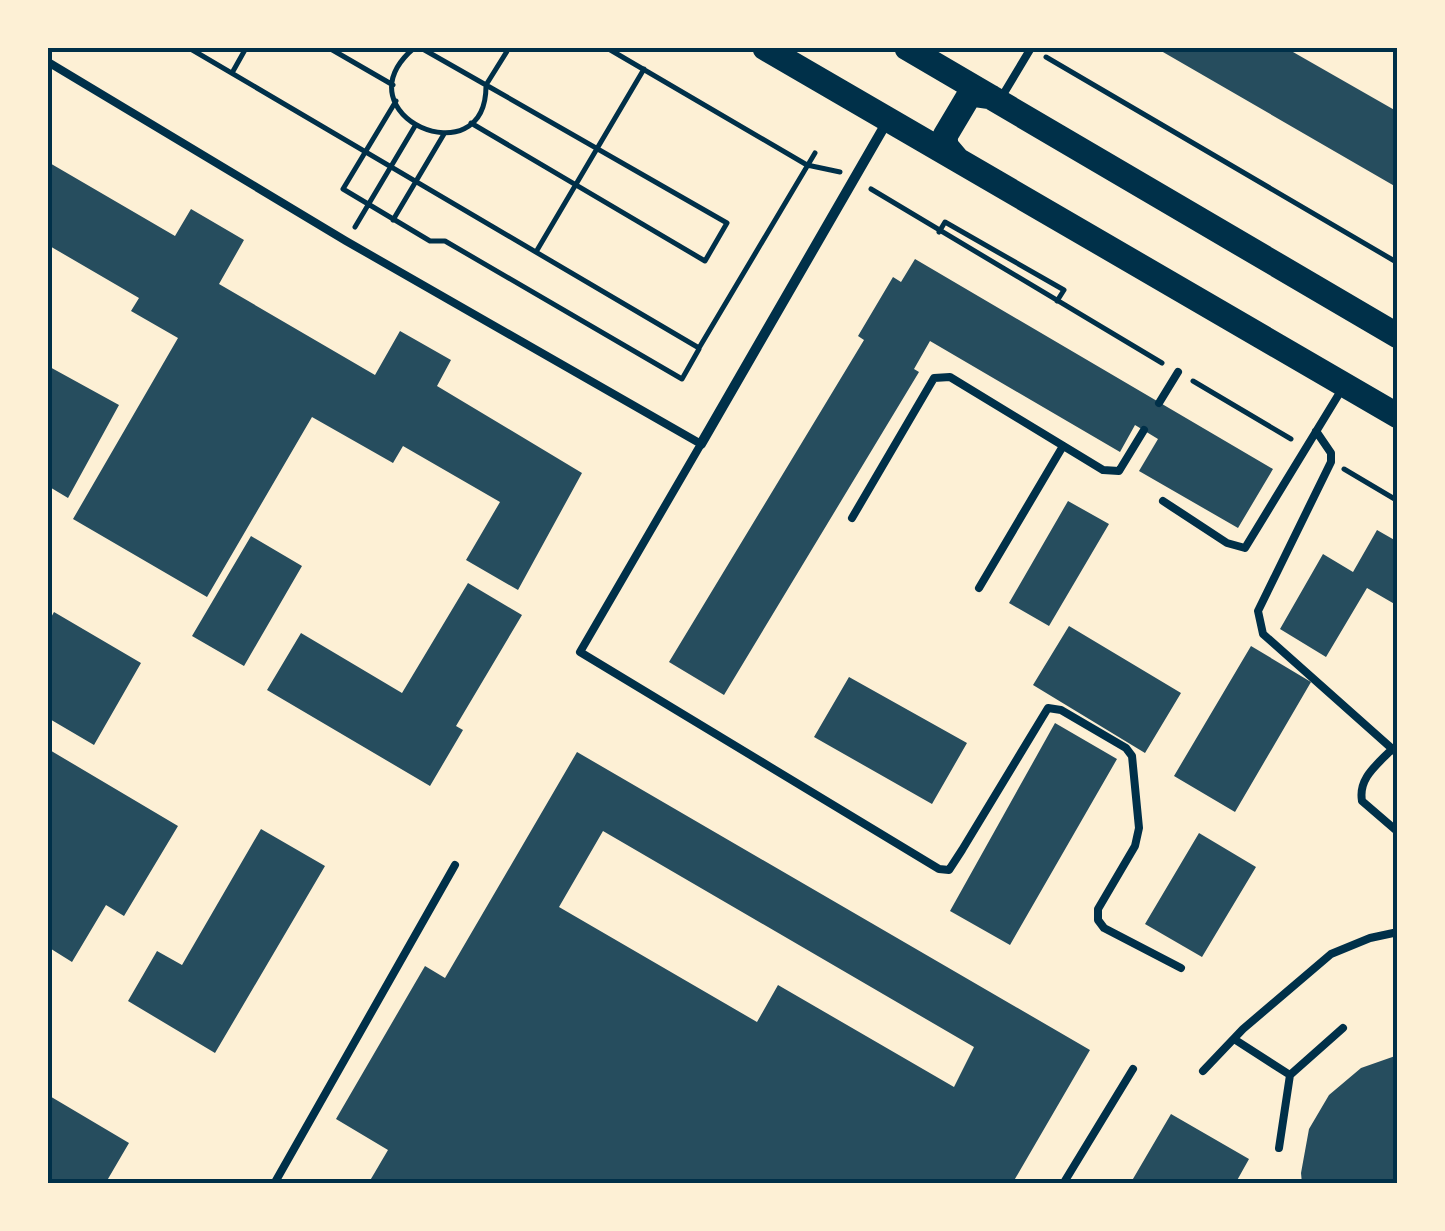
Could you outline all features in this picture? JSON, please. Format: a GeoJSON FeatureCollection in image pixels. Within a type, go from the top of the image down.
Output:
{"type":"FeatureCollection","features":[{"type":"Feature","properties":{"kind":"main road"},"geometry":{"type":"LineString","coordinates":[[765,48],[1398,416]]}},
{"type":"Feature","properties":{"kind":"main road"},"geometry":{"type":"LineString","coordinates":[[912,49],[1398,336]]}},
{"type":"Feature","properties":{"kind":"main road"},"geometry":{"type":"LineString","coordinates":[[957,160],[946,146],[948,131],[970,94],[995,100]]}},
{"type":"Feature","properties":{"kind":"street"},"geometry":{"type":"LineString","coordinates":[[701,444],[888,120]]}},
{"type":"Feature","properties":{"kind":"lane"},"geometry":{"type":"LineString","coordinates":[[995,100],[1031,48]]}},
{"type":"Feature","properties":{"kind":"lane"},"geometry":{"type":"LineString","coordinates":[[48,62],[346,241],[701,444],[580,652],[939,869],[948,870],[962,850],[1048,708],[1061,710],[1126,748],[1132,756],[1139,828],[1135,846],[1098,909],[1098,920],[1104,928],[1181,968]]}},
{"type":"Feature","properties":{"kind":"lane"},"geometry":{"type":"LineString","coordinates":[[1159,403],[1178,372]]}},
{"type":"Feature","properties":{"kind":"lane"},"geometry":{"type":"LineString","coordinates":[[852,518],[934,378],[950,378],[1102,470],[1119,471],[1144,430]]}},
{"type":"Feature","properties":{"kind":"lane"},"geometry":{"type":"LineString","coordinates":[[1163,501],[1227,543],[1244,548],[1344,385]]}},
{"type":"Feature","properties":{"kind":"lane"},"geometry":{"type":"LineString","coordinates":[[1316,431],[1331,453],[1331,462],[1258,611],[1263,634],[1394,751],[1362,782],[1360,790],[1362,801],[1398,832]]}},
{"type":"Feature","properties":{"kind":"lane"},"geometry":{"type":"LineString","coordinates":[[979,588],[1063,446]]}},
{"type":"Feature","properties":{"kind":"lane"},"geometry":{"type":"LineString","coordinates":[[274,1184],[455,865]]}},
{"type":"Feature","properties":{"kind":"lane"},"geometry":{"type":"LineString","coordinates":[[1203,1071],[1330,954],[1398,932]]}},
{"type":"Feature","properties":{"kind":"lane"},"geometry":{"type":"LineString","coordinates":[[1279,1148],[1290,1075],[1344,1028]]}},
{"type":"Feature","properties":{"kind":"lane"},"geometry":{"type":"LineString","coordinates":[[1234,1039],[1290,1075]]}},
{"type":"Feature","properties":{"kind":"lane"},"geometry":{"type":"LineString","coordinates":[[1063,1184],[1133,1068]]}},
{"type":"Feature","properties":{"kind":"path"},"geometry":{"type":"LineString","coordinates":[[190,48],[699,348]]}},
{"type":"Feature","properties":{"kind":"path"},"geometry":{"type":"LineString","coordinates":[[232,73],[246,48]]}},
{"type":"Feature","properties":{"kind":"path"},"geometry":{"type":"LineString","coordinates":[[329,48],[393,86]]}},
{"type":"Feature","properties":{"kind":"path"},"geometry":{"type":"LineString","coordinates":[[444,134],[415,126],[403,116],[396,102],[396,70],[417,48],[726,224],[705,261],[471,123]]}},
{"type":"Feature","properties":{"kind":"path"},"geometry":{"type":"LineString","coordinates":[[393,220],[444,134],[471,123],[481,110],[486,85],[508,48]]}},
{"type":"Feature","properties":{"kind":"path"},"geometry":{"type":"LineString","coordinates":[[607,48],[807,166],[843,172]]}},
{"type":"Feature","properties":{"kind":"path"},"geometry":{"type":"LineString","coordinates":[[1031,48],[1398,263]]}},
{"type":"Feature","properties":{"kind":"path"},"geometry":{"type":"LineString","coordinates":[[536,252],[644,69]]}},
{"type":"Feature","properties":{"kind":"path"},"geometry":{"type":"LineString","coordinates":[[396,102],[343,189],[430,241],[445,241],[682,379],[815,153]]}},
{"type":"Feature","properties":{"kind":"path"},"geometry":{"type":"LineString","coordinates":[[346,241],[415,126]]}},
{"type":"Feature","properties":{"kind":"path"},"geometry":{"type":"LineString","coordinates":[[854,178],[1306,447]]}},
{"type":"Feature","properties":{"kind":"path"},"geometry":{"type":"LineString","coordinates":[[940,232],[945,222],[1064,290],[1058,301]]}},
{"type":"Feature","properties":{"kind":"path"},"geometry":{"type":"LineString","coordinates":[[1331,462],[1398,501]]}},
{"type":"Feature","properties":{"kind":"building"},"geometry":{"type":"Polygon","coordinates":[[[1156,48],[1286,48],[1398,112],[1398,188],[1156,48]]]}},
{"type":"Feature","properties":{"kind":"building"},"geometry":{"type":"Polygon","coordinates":[[[48,162],[175,236],[191,209],[244,240],[219,284],[375,375],[400,331],[451,360],[437,386],[582,473],[518,590],[466,560],[500,502],[403,446],[393,463],[312,417],[207,597],[73,519],[178,338],[131,311],[139,298],[48,245],[48,162]]]}},
{"type":"Feature","properties":{"kind":"building"},"geometry":{"type":"Polygon","coordinates":[[[915,259],[1273,469],[1238,528],[1139,471],[1158,439],[1135,425],[1120,452],[930,341],[914,369],[919,372],[724,695],[669,662],[864,340],[858,336],[893,277],[901,282],[915,259]]]}},
{"type":"Feature","properties":{"kind":"building"},"geometry":{"type":"Polygon","coordinates":[[[48,366],[119,405],[68,498],[48,486],[48,366]]]}},
{"type":"Feature","properties":{"kind":"building"},"geometry":{"type":"Polygon","coordinates":[[[1068,501],[1109,524],[1049,626],[1009,603],[1068,501]]]}},
{"type":"Feature","properties":{"kind":"building"},"geometry":{"type":"Polygon","coordinates":[[[1377,530],[1398,542],[1398,606],[1367,588],[1326,657],[1280,629],[1323,554],[1353,572],[1377,530]]]}},
{"type":"Feature","properties":{"kind":"building"},"geometry":{"type":"Polygon","coordinates":[[[251,536],[302,566],[244,666],[192,636],[251,536]]]}},
{"type":"Feature","properties":{"kind":"building"},"geometry":{"type":"Polygon","coordinates":[[[468,583],[522,615],[456,726],[463,730],[430,786],[267,690],[301,633],[402,693],[468,583]]]}},
{"type":"Feature","properties":{"kind":"building"},"geometry":{"type":"Polygon","coordinates":[[[54,612],[141,663],[94,745],[48,718],[48,623],[54,612]]]}},
{"type":"Feature","properties":{"kind":"building"},"geometry":{"type":"Polygon","coordinates":[[[1069,626],[1181,693],[1145,753],[1033,685],[1069,626]]]}},
{"type":"Feature","properties":{"kind":"building"},"geometry":{"type":"Polygon","coordinates":[[[1251,646],[1311,682],[1235,812],[1174,776],[1251,646]]]}},
{"type":"Feature","properties":{"kind":"building"},"geometry":{"type":"Polygon","coordinates":[[[849,677],[967,743],[932,804],[814,737],[849,677]]]}},
{"type":"Feature","properties":{"kind":"building"},"geometry":{"type":"Polygon","coordinates":[[[1055,723],[1117,759],[1010,945],[950,911],[1055,723]]]}},
{"type":"Feature","properties":{"kind":"building"},"geometry":{"type":"Polygon","coordinates":[[[48,749],[178,826],[124,916],[106,905],[72,962],[48,947],[48,749]]]}},
{"type":"Feature","properties":{"kind":"building"},"geometry":{"type":"Polygon","coordinates":[[[577,752],[1090,1050],[1012,1184],[368,1184],[388,1150],[336,1119],[425,966],[445,978],[577,752]],[[603,831],[559,907],[757,1022],[778,985],[954,1087],[974,1047],[603,831]]]}},
{"type":"Feature","properties":{"kind":"building"},"geometry":{"type":"Polygon","coordinates":[[[261,829],[325,866],[215,1053],[128,1001],[157,951],[182,965],[261,829]]]}},
{"type":"Feature","properties":{"kind":"building"},"geometry":{"type":"Polygon","coordinates":[[[1199,833],[1256,867],[1202,957],[1145,924],[1199,833]]]}},
{"type":"Feature","properties":{"kind":"building"},"geometry":{"type":"Polygon","coordinates":[[[1398,1055],[1398,1184],[1302,1184],[1309,1129],[1329,1095],[1361,1068],[1398,1055]]]}},
{"type":"Feature","properties":{"kind":"building"},"geometry":{"type":"Polygon","coordinates":[[[48,1095],[129,1143],[105,1184],[48,1184],[48,1095]]]}},
{"type":"Feature","properties":{"kind":"building"},"geometry":{"type":"Polygon","coordinates":[[[1171,1114],[1249,1159],[1235,1184],[1130,1184],[1171,1114]]]}}]}
